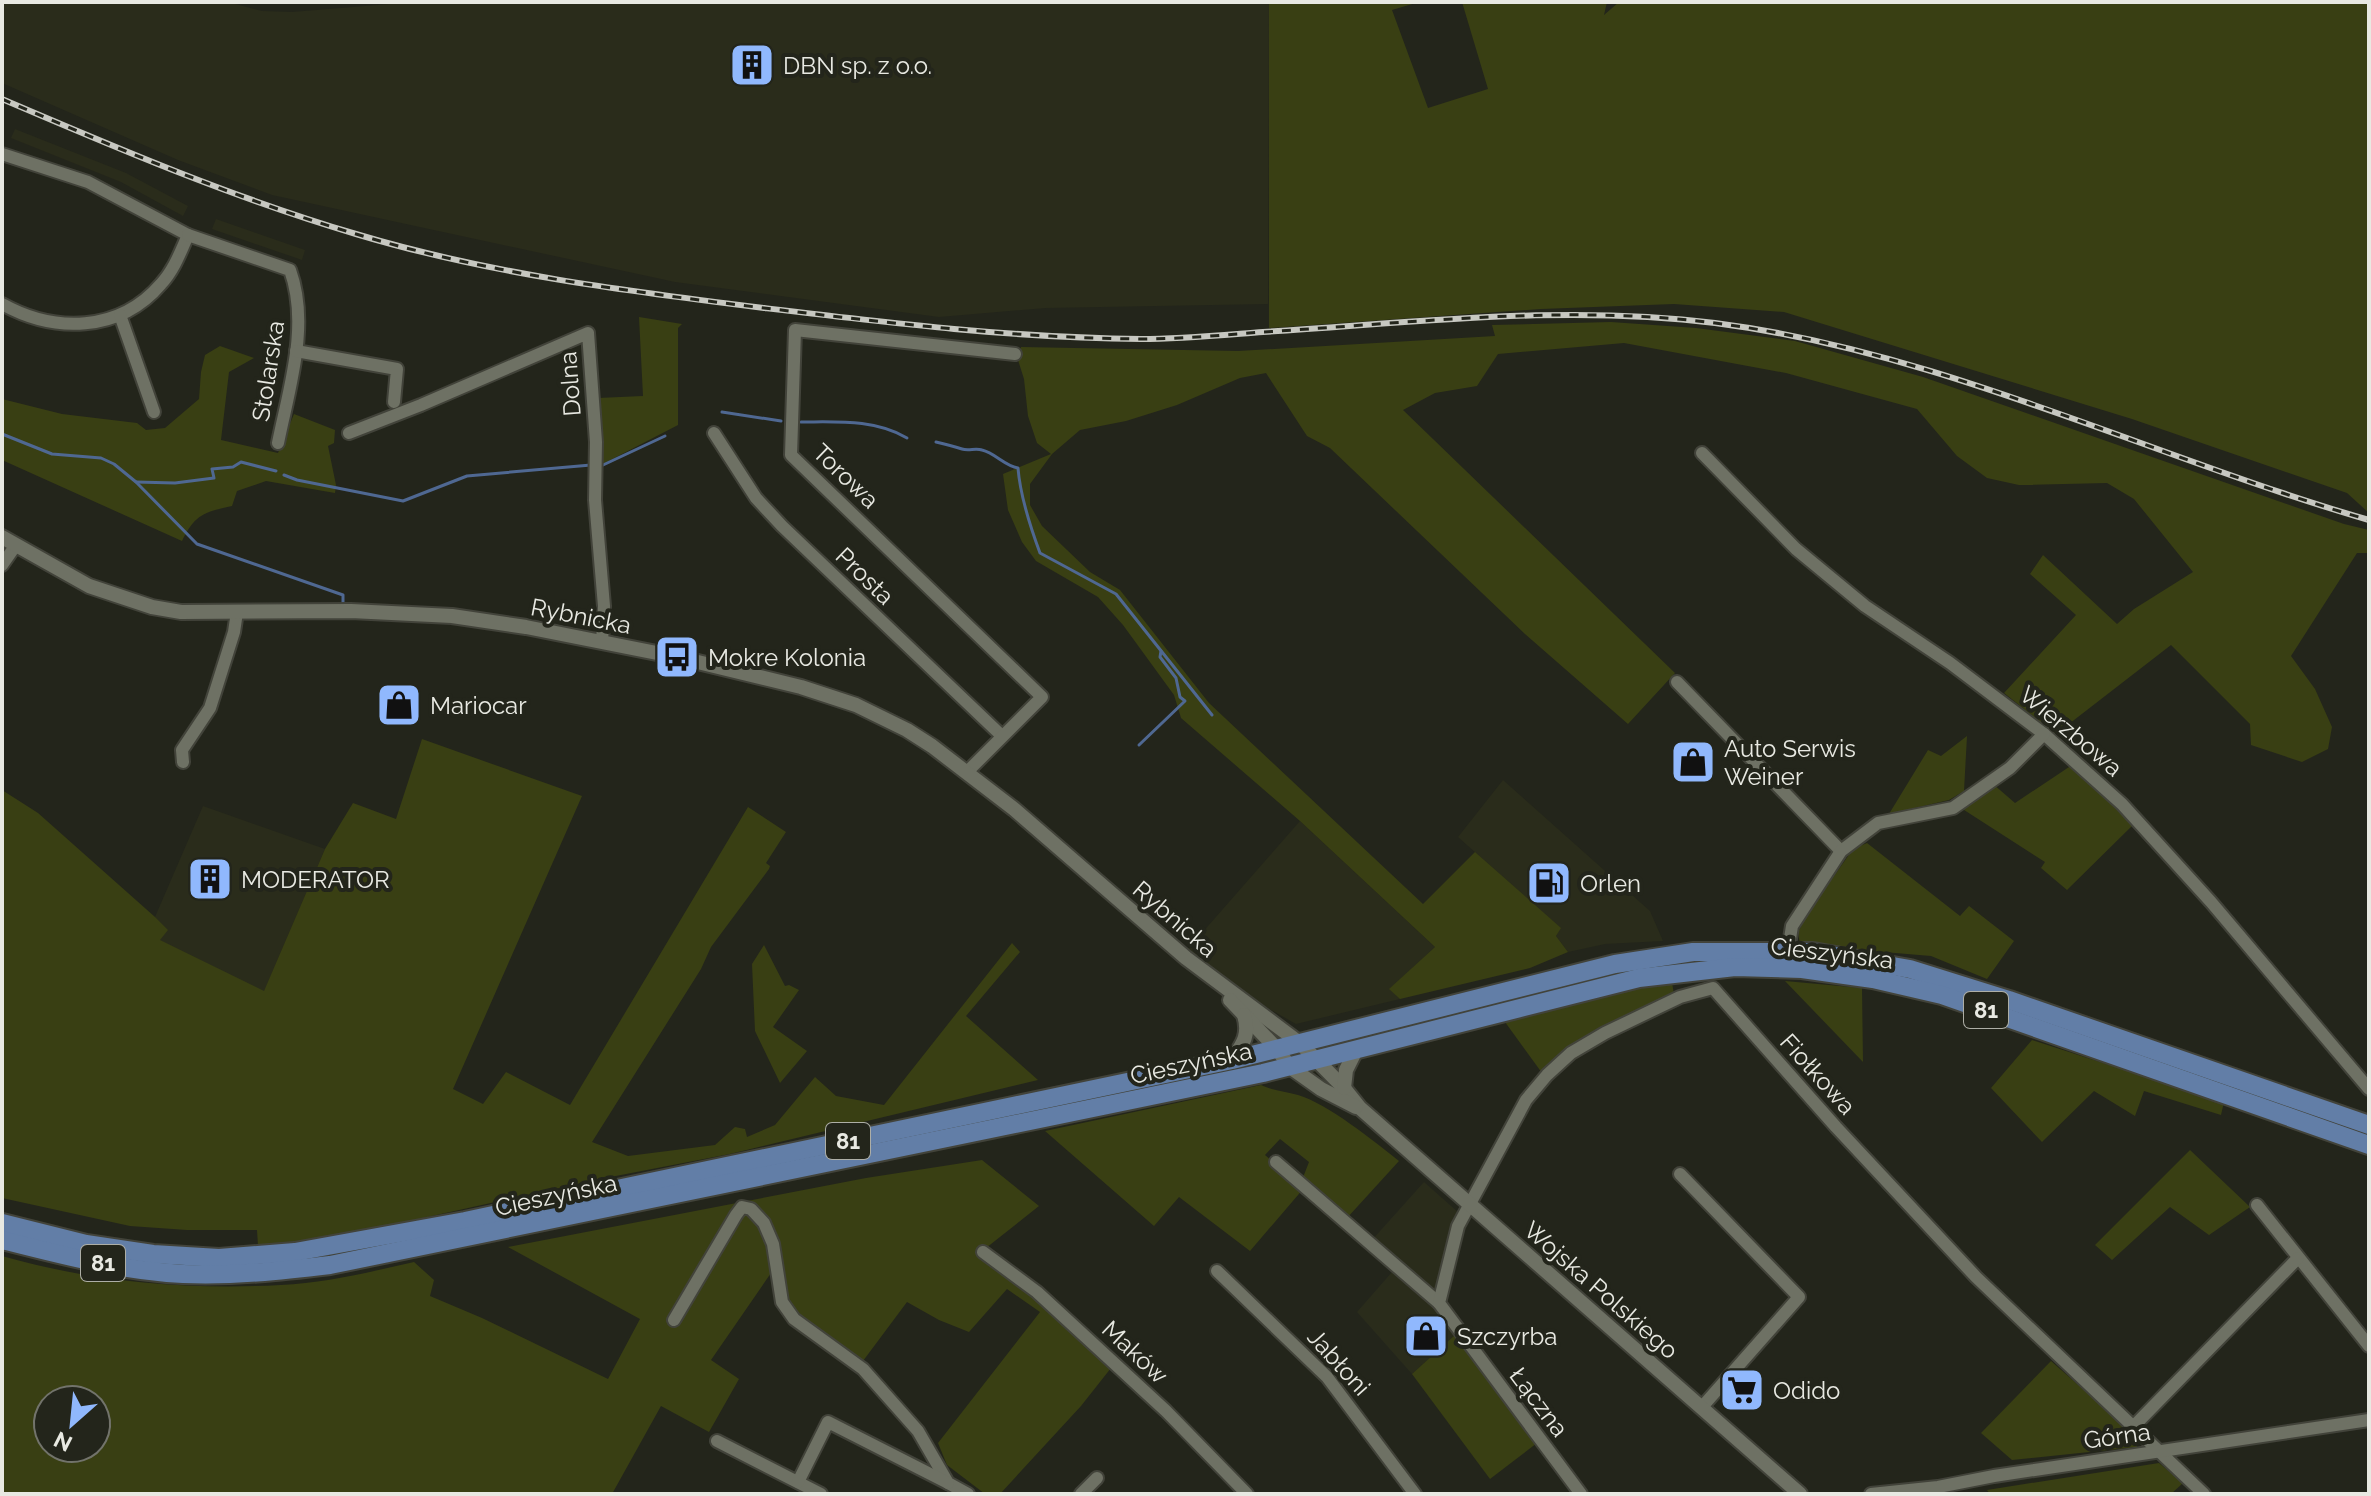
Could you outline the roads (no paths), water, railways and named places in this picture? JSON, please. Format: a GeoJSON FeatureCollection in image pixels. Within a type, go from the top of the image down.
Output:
{"type":"FeatureCollection","features":[{"type":"Feature","properties":{"kind":"main road","name":"Cieszyńska"},"geometry":{"type":"LineString","coordinates":[[2,1223],[86,1244],[153,1254],[219,1258],[295,1252],[451,1224],[1232,1060],[1615,964],[1693,952],[1788,951],[1886,964],[1948,979],[2369,1125]]}},
{"type":"Feature","properties":{"kind":"main road","name":"Cieszyńska"},"geometry":{"type":"LineString","coordinates":[[2,1240],[85,1260],[180,1274],[255,1273],[330,1265],[1290,1067],[1639,978],[1735,967],[1802,969],[1873,979],[1942,995],[2369,1145]]}},
{"type":"Feature","properties":{"kind":"street","name":"Stolarska"},"geometry":{"type":"LineString","coordinates":[[2,154],[88,182],[188,235],[290,270],[300,310],[296,351],[278,443]]}},
{"type":"Feature","properties":{"kind":"street"},"geometry":{"type":"LineString","coordinates":[[2,304],[50,323],[91,323],[120,315],[154,292],[175,265],[188,235]]}},
{"type":"Feature","properties":{"kind":"street"},"geometry":{"type":"LineString","coordinates":[[120,315],[154,412]]}},
{"type":"Feature","properties":{"kind":"street","name":"Torowa"},"geometry":{"type":"LineString","coordinates":[[967,772],[1042,697],[791,455],[795,330],[1015,354]]}},
{"type":"Feature","properties":{"kind":"street","name":"Dolna"},"geometry":{"type":"LineString","coordinates":[[349,433],[588,333],[596,442],[595,500],[604,606],[602,642]]}},
{"type":"Feature","properties":{"kind":"street"},"geometry":{"type":"LineString","coordinates":[[296,351],[397,369],[394,402]]}},
{"type":"Feature","properties":{"kind":"street","name":"Prosta"},"geometry":{"type":"LineString","coordinates":[[714,433],[756,498],[782,526],[1002,736]]}},
{"type":"Feature","properties":{"kind":"street","name":"Wierzbowa"},"geometry":{"type":"LineString","coordinates":[[1702,453],[1796,549],[1865,606],[1950,663],[2044,734],[2122,804],[2211,902],[2369,1089]]}},
{"type":"Feature","properties":{"kind":"street","name":"Rybnicka"},"geometry":{"type":"LineString","coordinates":[[2,537],[89,586],[126,600],[181,612],[351,611],[447,615],[602,642],[747,673],[838,697],[907,730],[967,772],[1024,817],[1210,978],[1301,1044]]}},
{"type":"Feature","properties":{"kind":"street"},"geometry":{"type":"LineString","coordinates":[[2,565],[16,545]]}},
{"type":"Feature","properties":{"kind":"street"},"geometry":{"type":"LineString","coordinates":[[183,762],[182,750],[210,708],[220,682],[237,612]]}},
{"type":"Feature","properties":{"kind":"street"},"geometry":{"type":"LineString","coordinates":[[1677,682],[1841,851]]}},
{"type":"Feature","properties":{"kind":"street"},"geometry":{"type":"LineString","coordinates":[[1788,951],[1792,926],[1841,851],[1878,823],[1953,808],[2010,768],[2044,734]]}},
{"type":"Feature","properties":{"kind":"street","name":"Rybnicka"},"geometry":{"type":"LineString","coordinates":[[1210,978],[1277,1049]]}},
{"type":"Feature","properties":{"kind":"street","name":"Fiołkowa"},"geometry":{"type":"LineString","coordinates":[[1471,1205],[1526,1100],[1571,1053],[1641,1014],[1680,997],[1713,988],[1836,1127],[1976,1277],[2204,1494]]}},
{"type":"Feature","properties":{"kind":"street"},"geometry":{"type":"LineString","coordinates":[[1232,1060],[1246,1040],[1244,1015]]}},
{"type":"Feature","properties":{"kind":"street","name":"Wojska Polskiego"},"geometry":{"type":"LineString","coordinates":[[1301,1044],[1360,1108],[1800,1494]]}},
{"type":"Feature","properties":{"kind":"street"},"geometry":{"type":"LineString","coordinates":[[1344,1088],[1346,1070],[1357,1048]]}},
{"type":"Feature","properties":{"kind":"street","name":"Wojska Polskiego"},"geometry":{"type":"LineString","coordinates":[[1277,1049],[1290,1067],[1321,1089],[1360,1108]]}},
{"type":"Feature","properties":{"kind":"street"},"geometry":{"type":"LineString","coordinates":[[1276,1162],[1439,1303],[1458,1226],[1471,1205]]}},
{"type":"Feature","properties":{"kind":"street"},"geometry":{"type":"LineString","coordinates":[[1680,1174],[1799,1297],[1702,1407]]}},
{"type":"Feature","properties":{"kind":"street"},"geometry":{"type":"LineString","coordinates":[[2257,1205],[2369,1346]]}},
{"type":"Feature","properties":{"kind":"street"},"geometry":{"type":"LineString","coordinates":[[674,1320],[736,1215],[742,1207],[751,1209],[764,1223],[773,1244],[782,1302],[794,1319],[863,1369],[918,1431],[948,1483]]}},
{"type":"Feature","properties":{"kind":"street","name":"Maków"},"geometry":{"type":"LineString","coordinates":[[983,1252],[1037,1292],[1213,1457],[1247,1494]]}},
{"type":"Feature","properties":{"kind":"street"},"geometry":{"type":"LineString","coordinates":[[2133,1427],[2298,1258]]}},
{"type":"Feature","properties":{"kind":"street","name":"Jabłoni"},"geometry":{"type":"LineString","coordinates":[[1217,1271],[1327,1377],[1415,1494]]}},
{"type":"Feature","properties":{"kind":"street","name":"Łączna"},"geometry":{"type":"LineString","coordinates":[[1439,1303],[1581,1494]]}},
{"type":"Feature","properties":{"kind":"street","name":"Górna"},"geometry":{"type":"LineString","coordinates":[[1871,1494],[1938,1487],[2369,1420]]}},
{"type":"Feature","properties":{"kind":"street"},"geometry":{"type":"LineString","coordinates":[[798,1482],[828,1422],[968,1494]]}},
{"type":"Feature","properties":{"kind":"street"},"geometry":{"type":"LineString","coordinates":[[717,1441],[821,1494]]}},
{"type":"Feature","properties":{"kind":"street"},"geometry":{"type":"LineString","coordinates":[[1081,1494],[1097,1478]]}},
{"type":"Feature","properties":{"kind":"waterway"},"geometry":{"type":"LineString","coordinates":[[722,412],[781,421]]}},
{"type":"Feature","properties":{"kind":"waterway"},"geometry":{"type":"LineString","coordinates":[[801,422],[869,425],[907,438]]}},
{"type":"Feature","properties":{"kind":"waterway"},"geometry":{"type":"LineString","coordinates":[[2,434],[52,454],[101,458],[114,464],[197,544],[343,595],[343,603]]}},
{"type":"Feature","properties":{"kind":"waterway"},"geometry":{"type":"LineString","coordinates":[[603,465],[665,436]]}},
{"type":"Feature","properties":{"kind":"waterway"},"geometry":{"type":"LineString","coordinates":[[936,442],[964,450],[982,450],[1018,468],[1026,510],[1040,553],[1116,594],[1212,715]]}},
{"type":"Feature","properties":{"kind":"waterway"},"geometry":{"type":"LineString","coordinates":[[136,482],[175,483],[214,478],[212,469],[233,467],[241,462],[276,471]]}},
{"type":"Feature","properties":{"kind":"waterway"},"geometry":{"type":"LineString","coordinates":[[284,475],[403,501],[467,476],[591,465]]}},
{"type":"Feature","properties":{"kind":"waterway"},"geometry":{"type":"LineString","coordinates":[[1139,745],[1185,701],[1180,697],[1176,678],[1160,657],[1161,651]]}},
{"type":"Feature","properties":{"kind":"railway"},"geometry":{"type":"LineString","coordinates":[[2,99],[177,172],[266,205],[406,248],[507,271],[661,295],[858,319],[1000,333],[1094,338],[1187,338],[1546,315],[1602,315],[1715,323],[1799,337],[1964,381],[2288,495],[2369,520]]}},
{"type":"Feature","properties":{"kind":"place","name":"DBN sp. z o.o."},"geometry":{"type":"Point","coordinates":[752,65]}},
{"type":"Feature","properties":{"kind":"place","name":"Mokre Kolonia"},"geometry":{"type":"Point","coordinates":[677,657]}},
{"type":"Feature","properties":{"kind":"place","name":"Mariocar"},"geometry":{"type":"Point","coordinates":[399,705]}},
{"type":"Feature","properties":{"kind":"place","name":"Auto Serwis Weiner"},"geometry":{"type":"Point","coordinates":[1693,762]}},
{"type":"Feature","properties":{"kind":"place","name":"MODERATOR"},"geometry":{"type":"Point","coordinates":[210,879]}},
{"type":"Feature","properties":{"kind":"place","name":"Orlen"},"geometry":{"type":"Point","coordinates":[1549,883]}},
{"type":"Feature","properties":{"kind":"place","name":"Szczyrba"},"geometry":{"type":"Point","coordinates":[1426,1336]}},
{"type":"Feature","properties":{"kind":"place","name":"Odido"},"geometry":{"type":"Point","coordinates":[1742,1390]}}]}
